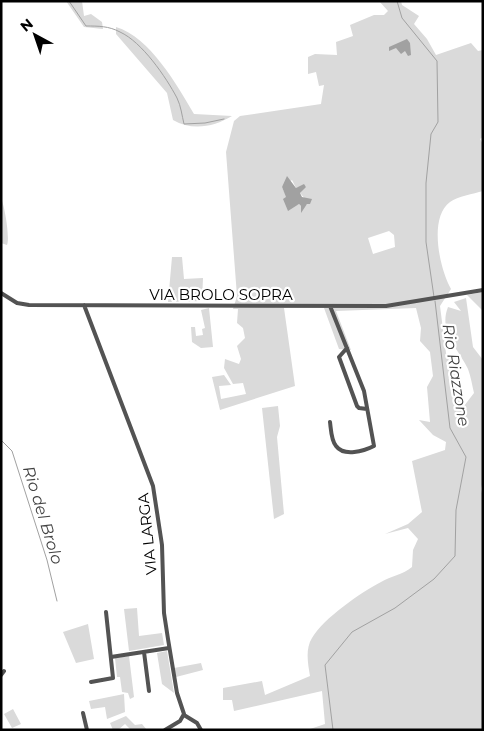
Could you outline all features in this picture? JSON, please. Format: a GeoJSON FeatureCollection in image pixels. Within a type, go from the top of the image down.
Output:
{"type":"FeatureCollection","features":[{"type":"Feature","properties":{"kind":"street","name":"VIA BROLO SOPRA"},"geometry":{"type":"LineString","coordinates":[[1,293],[23,305],[390,306],[483,290]]}},
{"type":"Feature","properties":{"kind":"street","name":"VIA LARGA"},"geometry":{"type":"LineString","coordinates":[[84,306],[153,486],[161,536],[164,613],[184,715]]}},
{"type":"Feature","properties":{"kind":"street"},"geometry":{"type":"LineString","coordinates":[[330,306],[364,391],[374,446],[352,453],[339,449],[335,445],[330,422]]}},
{"type":"Feature","properties":{"kind":"street"},"geometry":{"type":"LineString","coordinates":[[347,348],[339,357],[357,406],[367,410]]}},
{"type":"Feature","properties":{"kind":"street"},"geometry":{"type":"LineString","coordinates":[[91,682],[112,678],[106,612]]}},
{"type":"Feature","properties":{"kind":"street"},"geometry":{"type":"LineString","coordinates":[[111,657],[170,648]]}},
{"type":"Feature","properties":{"kind":"street"},"geometry":{"type":"LineString","coordinates":[[144,652],[149,691]]}},
{"type":"Feature","properties":{"kind":"street"},"geometry":{"type":"LineString","coordinates":[[1,675],[4,671]]}},
{"type":"Feature","properties":{"kind":"street"},"geometry":{"type":"LineString","coordinates":[[83,713],[87,730]]}},
{"type":"Feature","properties":{"kind":"street"},"geometry":{"type":"LineString","coordinates":[[165,730],[184,715],[197,723],[201,730]]}},
{"type":"Feature","properties":{"kind":"shaded area"},"geometry":{"type":"Polygon","coordinates":[[[66,1],[82,1],[84,16],[91,14],[102,22],[103,29],[84,27],[66,1]]]}},
{"type":"Feature","properties":{"kind":"shaded area"},"geometry":{"type":"Polygon","coordinates":[[[379,1],[401,1],[402,5],[419,16],[414,24],[427,39],[436,55],[471,43],[478,51],[483,50],[483,137],[480,139],[483,144],[483,191],[453,200],[443,210],[439,220],[438,244],[443,270],[451,289],[440,306],[446,353],[457,381],[457,399],[464,406],[474,393],[468,369],[451,340],[446,324],[448,307],[461,311],[454,302],[466,298],[473,347],[483,360],[483,480],[481,489],[483,498],[483,730],[307,730],[325,724],[322,691],[234,711],[232,700],[223,700],[223,688],[262,681],[265,695],[310,676],[308,647],[312,638],[325,622],[363,593],[412,567],[413,550],[418,539],[408,528],[385,534],[408,524],[422,512],[412,461],[445,450],[446,442],[433,435],[419,420],[430,422],[427,387],[433,376],[430,352],[420,341],[421,328],[416,308],[336,311],[351,350],[339,349],[324,308],[284,308],[295,386],[220,410],[212,377],[224,375],[231,385],[219,386],[221,399],[246,394],[243,383],[233,384],[224,368],[225,359],[239,364],[241,359],[237,346],[245,338],[243,328],[237,323],[238,309],[233,309],[237,296],[226,152],[234,121],[240,116],[321,104],[324,85],[319,86],[316,72],[308,74],[308,57],[315,54],[337,55],[336,42],[353,36],[350,25],[374,15],[384,15],[388,11],[379,1]],[[292,180],[282,187],[291,207],[299,204],[303,208],[311,200],[306,200],[300,193],[306,186],[296,188],[292,180]],[[389,231],[368,238],[373,254],[395,247],[394,235],[389,231]]]}},
{"type":"Feature","properties":{"kind":"shaded area"},"geometry":{"type":"Polygon","coordinates":[[[116,27],[128,32],[151,51],[171,76],[194,114],[232,116],[218,123],[203,126],[188,126],[173,120],[167,93],[116,34],[116,27]]]}},
{"type":"Feature","properties":{"kind":"shaded area"},"geometry":{"type":"Polygon","coordinates":[[[407,39],[410,43],[411,55],[408,56],[405,51],[401,54],[396,48],[389,51],[389,47],[407,39]]]}},
{"type":"Feature","properties":{"kind":"shaded area"},"geometry":{"type":"Polygon","coordinates":[[[287,176],[296,188],[304,184],[306,187],[300,193],[302,197],[312,199],[310,204],[307,204],[301,213],[301,206],[299,204],[288,211],[283,199],[286,197],[282,187],[287,176]]]}},
{"type":"Feature","properties":{"kind":"shaded area"},"geometry":{"type":"Polygon","coordinates":[[[2,201],[8,230],[7,245],[1,243],[2,201]]]}},
{"type":"Feature","properties":{"kind":"shaded area"},"geometry":{"type":"Polygon","coordinates":[[[172,257],[182,257],[184,279],[203,278],[202,301],[168,302],[172,257]]]}},
{"type":"Feature","properties":{"kind":"shaded area"},"geometry":{"type":"Polygon","coordinates":[[[483,292],[483,311],[467,295],[483,292]]]}},
{"type":"Feature","properties":{"kind":"shaded area"},"geometry":{"type":"Polygon","coordinates":[[[209,308],[213,347],[201,348],[192,342],[191,327],[195,327],[196,336],[203,335],[202,329],[205,328],[201,310],[209,308]]]}},
{"type":"Feature","properties":{"kind":"shaded area"},"geometry":{"type":"Polygon","coordinates":[[[278,406],[280,426],[277,437],[284,514],[274,519],[262,408],[278,406]]]}},
{"type":"Feature","properties":{"kind":"shaded area"},"geometry":{"type":"Polygon","coordinates":[[[137,608],[139,636],[162,633],[164,645],[129,651],[124,609],[137,608]]]}},
{"type":"Feature","properties":{"kind":"shaded area"},"geometry":{"type":"Polygon","coordinates":[[[88,624],[94,659],[76,663],[63,632],[88,624]]]}},
{"type":"Feature","properties":{"kind":"shaded area"},"geometry":{"type":"Polygon","coordinates":[[[167,651],[174,693],[162,684],[157,653],[167,651]]]}},
{"type":"Feature","properties":{"kind":"shaded area"},"geometry":{"type":"Polygon","coordinates":[[[129,656],[134,697],[130,699],[128,693],[122,692],[120,677],[117,677],[115,658],[129,656]]]}},
{"type":"Feature","properties":{"kind":"shaded area"},"geometry":{"type":"Polygon","coordinates":[[[201,663],[203,670],[176,677],[174,668],[201,663]]]}},
{"type":"Feature","properties":{"kind":"shaded area"},"geometry":{"type":"Polygon","coordinates":[[[124,694],[125,712],[107,719],[105,707],[91,709],[89,701],[124,694]]]}},
{"type":"Feature","properties":{"kind":"shaded area"},"geometry":{"type":"Polygon","coordinates":[[[13,709],[21,724],[12,728],[4,714],[13,709]]]}},
{"type":"Feature","properties":{"kind":"shaded area"},"geometry":{"type":"Polygon","coordinates":[[[126,716],[135,725],[142,724],[147,730],[131,730],[125,724],[118,730],[113,730],[110,723],[126,716]]]}},
{"type":"Feature","properties":{"kind":"waterway"},"geometry":{"type":"LineString","coordinates":[[69,1],[86,26],[116,30],[128,37],[145,52],[167,80],[177,98],[184,124],[205,123],[224,119]]}},
{"type":"Feature","properties":{"kind":"waterway","name":"Rio Riazzone"},"geometry":{"type":"LineString","coordinates":[[397,1],[402,18],[437,61],[438,122],[431,134],[426,183],[426,242],[434,297]]}},
{"type":"Feature","properties":{"kind":"waterway","name":"Rio Riazzone"},"geometry":{"type":"LineString","coordinates":[[333,730],[325,665],[352,632],[395,608],[434,579],[455,556],[456,510],[466,457],[450,428],[435,301]]}},
{"type":"Feature","properties":{"kind":"waterway","name":"Rio del Brolo"},"geometry":{"type":"LineString","coordinates":[[1,440],[12,451],[47,560],[57,601]]}}]}
